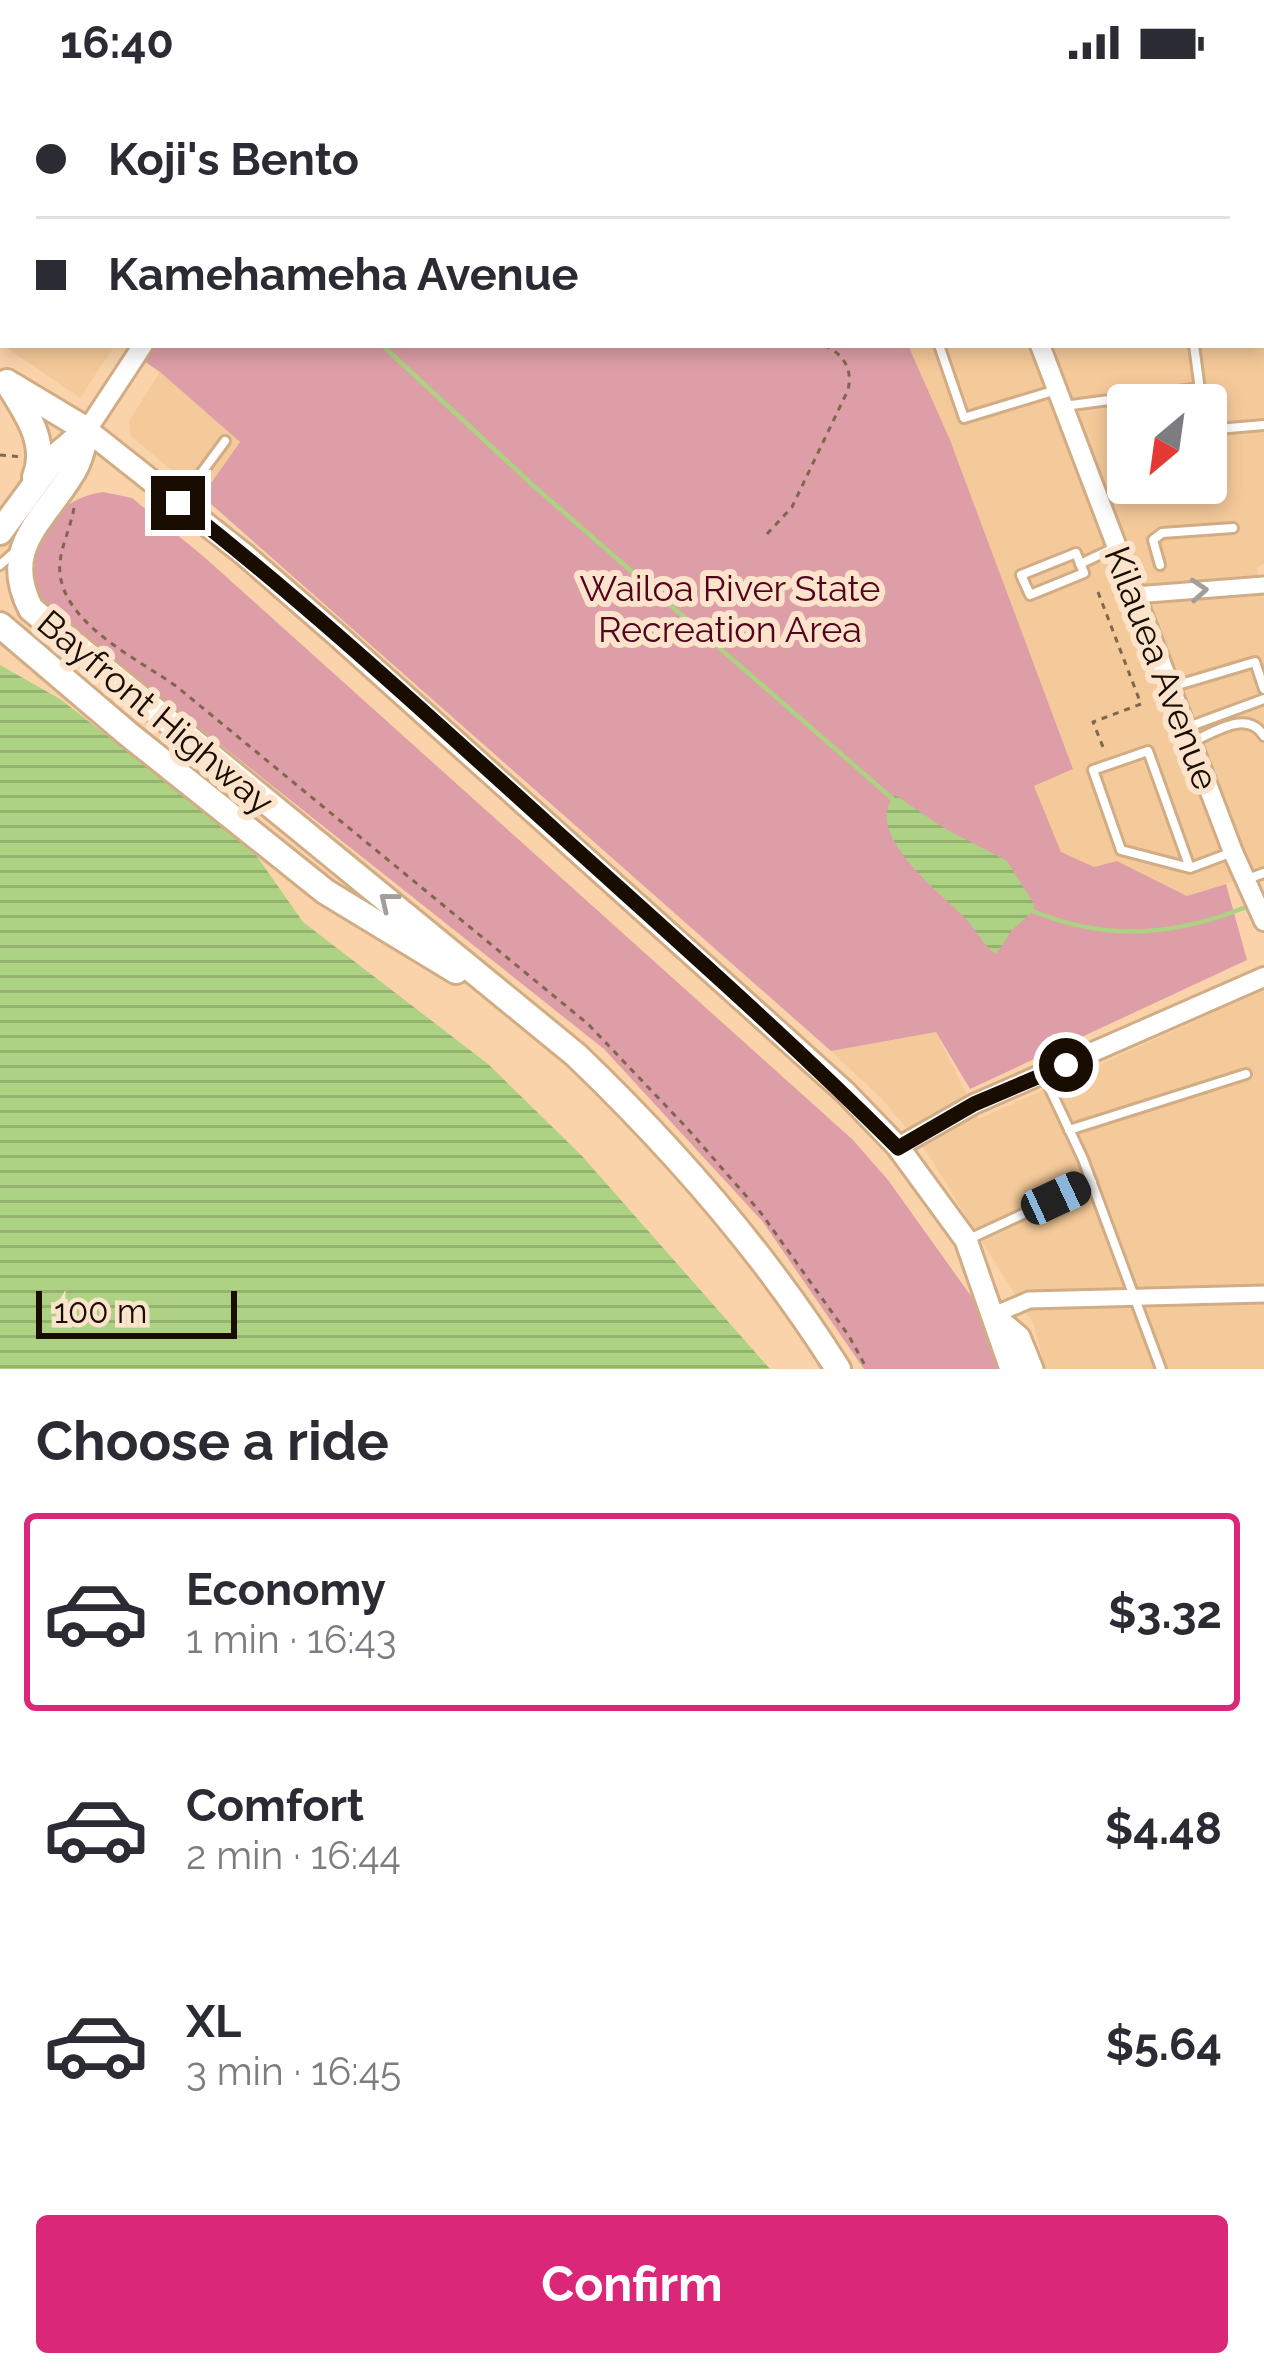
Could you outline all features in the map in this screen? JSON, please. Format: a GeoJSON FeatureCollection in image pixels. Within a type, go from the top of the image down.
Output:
{"type":"FeatureCollection","features":[{"type":"Feature","properties":{"kind":"main road"},"geometry":{"type":"LineString","coordinates":[[4,379],[87,430],[338,636],[845,1092],[898,1148],[965,1240],[1011,1369]]}},
{"type":"Feature","properties":{"kind":"main road"},"geometry":{"type":"LineString","coordinates":[[4,379],[30,421],[40,448],[41,463],[28,496]]}},
{"type":"Feature","properties":{"kind":"main road"},"geometry":{"type":"LineString","coordinates":[[6,535],[56,456],[87,430]]}},
{"type":"Feature","properties":{"kind":"main road"},"geometry":{"type":"LineString","coordinates":[[6,535],[37,518],[75,470],[87,430]]}},
{"type":"Feature","properties":{"kind":"main road","name":"Bayfront Highway"},"geometry":{"type":"LineString","coordinates":[[6,535],[25,600],[38,618],[544,1027],[650,1128],[778,1281],[838,1369]]}},
{"type":"Feature","properties":{"kind":"main road","name":"Bayfront Highway"},"geometry":{"type":"LineString","coordinates":[[0,625],[338,901],[544,1027]]}},
{"type":"Feature","properties":{"kind":"main road"},"geometry":{"type":"LineString","coordinates":[[994,1315],[1019,1337],[1032,1369]]}},
{"type":"Feature","properties":{"kind":"street"},"geometry":{"type":"LineString","coordinates":[[87,430],[141,348]]}},
{"type":"Feature","properties":{"kind":"street","name":"Kilauea Avenue"},"geometry":{"type":"LineString","coordinates":[[1041,348],[1233,852],[1253,880],[1264,921]]}},
{"type":"Feature","properties":{"kind":"street"},"geometry":{"type":"LineString","coordinates":[[1135,595],[1264,585]]}},
{"type":"Feature","properties":{"kind":"street"},"geometry":{"type":"LineString","coordinates":[[898,1148],[939,1122],[1264,977]]}},
{"type":"Feature","properties":{"kind":"street"},"geometry":{"type":"LineString","coordinates":[[994,1315],[1030,1300],[1264,1294]]}},
{"type":"Feature","properties":{"kind":"lane"},"geometry":{"type":"LineString","coordinates":[[940,348],[964,418],[1058,398],[1107,395]]}},
{"type":"Feature","properties":{"kind":"lane"},"geometry":{"type":"LineString","coordinates":[[1194,348],[1199,384]]}},
{"type":"Feature","properties":{"kind":"lane"},"geometry":{"type":"LineString","coordinates":[[1227,428],[1264,424]]}},
{"type":"Feature","properties":{"kind":"lane"},"geometry":{"type":"LineString","coordinates":[[178,503],[225,441]]}},
{"type":"Feature","properties":{"kind":"lane"},"geometry":{"type":"LineString","coordinates":[[1160,565],[1154,540],[1162,533],[1233,527]]}},
{"type":"Feature","properties":{"kind":"lane"},"geometry":{"type":"LineString","coordinates":[[0,565],[6,535]]}},
{"type":"Feature","properties":{"kind":"lane"},"geometry":{"type":"LineString","coordinates":[[1080,563],[1116,548]]}},
{"type":"Feature","properties":{"kind":"lane"},"geometry":{"type":"LineString","coordinates":[[1076,553],[1080,563],[1084,574],[1030,595],[1022,575],[1076,553]]}},
{"type":"Feature","properties":{"kind":"lane"},"geometry":{"type":"LineString","coordinates":[[1171,687],[1255,662],[1264,689]]}},
{"type":"Feature","properties":{"kind":"lane"},"geometry":{"type":"LineString","coordinates":[[1189,735],[1264,699]]}},
{"type":"Feature","properties":{"kind":"lane"},"geometry":{"type":"LineString","coordinates":[[1189,735],[1244,722],[1256,725],[1264,736]]}},
{"type":"Feature","properties":{"kind":"lane"},"geometry":{"type":"LineString","coordinates":[[1190,868],[1148,751],[1093,770],[1121,850],[1190,868],[1233,852]]}},
{"type":"Feature","properties":{"kind":"lane"},"geometry":{"type":"LineString","coordinates":[[1044,1074],[1092,1182],[1161,1369]]}},
{"type":"Feature","properties":{"kind":"lane"},"geometry":{"type":"LineString","coordinates":[[1069,1130],[1246,1074]]}},
{"type":"Feature","properties":{"kind":"lane"},"geometry":{"type":"LineString","coordinates":[[965,1240],[1092,1182]]}},
{"type":"Feature","properties":{"kind":"path"},"geometry":{"type":"LineString","coordinates":[[767,534],[792,507],[848,390],[845,362],[828,348]]}},
{"type":"Feature","properties":{"kind":"path"},"geometry":{"type":"LineString","coordinates":[[0,455],[19,458]]}},
{"type":"Feature","properties":{"kind":"path"},"geometry":{"type":"LineString","coordinates":[[74,496],[60,580],[82,614],[120,653],[176,686],[587,1024],[760,1213],[849,1336],[867,1369]]}},
{"type":"Feature","properties":{"kind":"path"},"geometry":{"type":"LineString","coordinates":[[1098,592],[1141,704],[1094,722],[1106,753]]}},
{"type":"Feature","properties":{"kind":"shaded area"},"geometry":{"type":"Polygon","coordinates":[[[7,348],[113,348],[80,398],[7,348]]]}},
{"type":"Feature","properties":{"kind":"shaded area"},"geometry":{"type":"Polygon","coordinates":[[[909,348],[1264,348],[1264,564],[1257,567],[1264,601],[1264,871],[1187,896],[1117,861],[1094,868],[1061,853],[1034,786],[1073,769],[950,440],[909,348]]]}},
{"type":"Feature","properties":{"kind":"shaded area"},"geometry":{"type":"Polygon","coordinates":[[[160,372],[240,442],[202,496],[130,435],[129,421],[160,372]]]}},
{"type":"Feature","properties":{"kind":"shaded area"},"geometry":{"type":"Polygon","coordinates":[[[0,665],[60,699],[251,848],[303,922],[488,1064],[582,1156],[770,1369],[0,1369],[0,665]]]}},
{"type":"Feature","properties":{"kind":"shaded area"},"geometry":{"type":"Polygon","coordinates":[[[895,795],[1007,861],[1034,904],[996,954],[896,844],[887,810],[895,795]]]}},
{"type":"Feature","properties":{"kind":"shaded area"},"geometry":{"type":"Polygon","coordinates":[[[1264,990],[1264,1369],[1045,1369],[1034,1325],[925,1150],[881,1098],[831,1051],[936,1032],[979,1119],[1264,990]]]}},
{"type":"Feature","properties":{"kind":"green space","name":"Wailoa River State Recreation Area"},"geometry":{"type":"Polygon","coordinates":[[[125,348],[909,348],[950,440],[1073,769],[1034,786],[1061,852],[1094,867],[1117,861],[1187,896],[1226,884],[1247,960],[970,1089],[936,1032],[831,1051],[202,496],[240,442],[125,348]]]}},
{"type":"Feature","properties":{"kind":"green space"},"geometry":{"type":"Polygon","coordinates":[[[103,492],[132,498],[203,556],[853,1140],[888,1180],[981,1310],[1005,1369],[864,1369],[763,1222],[604,1049],[46,606],[34,570],[42,534],[67,506],[103,492]]]}},
{"type":"Feature","properties":{"kind":"waterway"},"geometry":{"type":"LineString","coordinates":[[385,348],[536,488],[894,800]]}},
{"type":"Feature","properties":{"kind":"waterway"},"geometry":{"type":"LineString","coordinates":[[1033,911],[1088,927],[1143,931],[1198,923],[1253,904]]}},
{"type":"Feature","properties":{"kind":"route"},"geometry":{"type":"LineString","coordinates":[[178,503],[338,636],[691,951],[845,1092],[898,1148],[974,1104],[1066,1065]]}}]}
